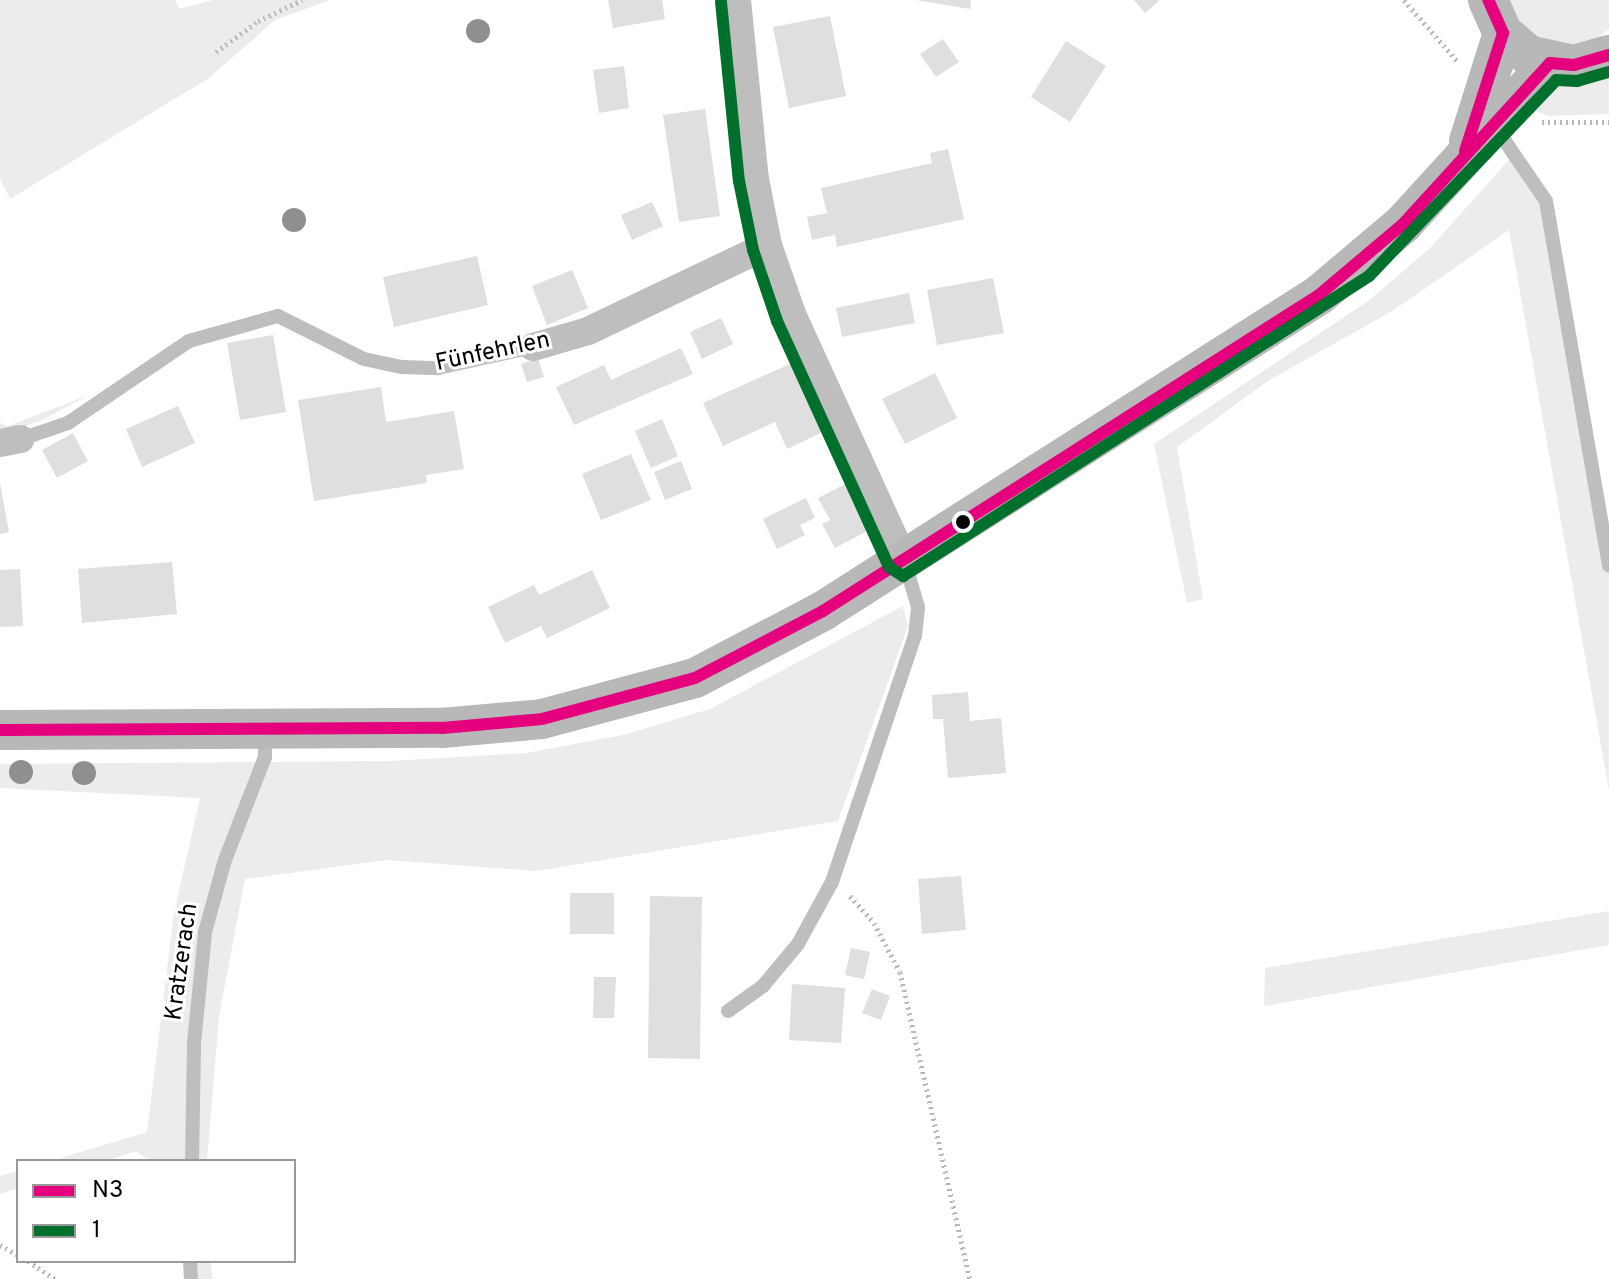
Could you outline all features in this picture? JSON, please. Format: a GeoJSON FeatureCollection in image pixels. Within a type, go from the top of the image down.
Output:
{"type":"FeatureCollection","features":[{"type":"Feature","properties":{"kind":"main road"},"geometry":{"type":"LineString","coordinates":[[1495,16],[1497,119]]}},
{"type":"Feature","properties":{"kind":"main road"},"geometry":{"type":"LineString","coordinates":[[1495,16],[1528,55],[1550,63],[1574,65],[1609,55]]}},
{"type":"Feature","properties":{"kind":"main road"},"geometry":{"type":"LineString","coordinates":[[0,730],[442,728],[542,719],[605,706],[682,683],[750,653],[904,560],[1319,295],[1403,224],[1465,152],[1550,63]]}},
{"type":"Feature","properties":{"kind":"street"},"geometry":{"type":"LineString","coordinates":[[737,0],[755,179],[768,245],[792,314],[904,560]]}},
{"type":"Feature","properties":{"kind":"street","name":"Fünfehrlen"},"geometry":{"type":"LineString","coordinates":[[533,347],[588,331],[768,245]]}},
{"type":"Feature","properties":{"kind":"lane"},"geometry":{"type":"LineString","coordinates":[[1497,119],[1546,201],[1609,566]]}},
{"type":"Feature","properties":{"kind":"lane","name":"Fünfehrlen"},"geometry":{"type":"LineString","coordinates":[[10,441],[68,423],[189,341],[278,316],[364,359],[403,367],[438,368],[533,347]]}},
{"type":"Feature","properties":{"kind":"lane"},"geometry":{"type":"LineString","coordinates":[[728,1011],[763,986],[798,944],[832,882],[915,636],[918,607],[904,560]]}},
{"type":"Feature","properties":{"kind":"lane","name":"Kratzerach"},"geometry":{"type":"LineString","coordinates":[[192,1159],[194,1043],[205,932],[225,860],[265,757],[265,730]]}},
{"type":"Feature","properties":{"kind":"path"},"geometry":{"type":"LineString","coordinates":[[216,52],[258,21],[302,0]]}},
{"type":"Feature","properties":{"kind":"path"},"geometry":{"type":"LineString","coordinates":[[1404,0],[1470,76],[1497,119],[1532,123],[1609,122]]}},
{"type":"Feature","properties":{"kind":"path"},"geometry":{"type":"LineString","coordinates":[[832,882],[874,923],[900,972],[970,1279]]}},
{"type":"Feature","properties":{"kind":"path"},"geometry":{"type":"LineString","coordinates":[[31,1263],[55,1279]]}},
{"type":"Feature","properties":{"kind":"shaded area"},"geometry":{"type":"Polygon","coordinates":[[[0,0],[175,0],[179,9],[213,0],[330,0],[275,20],[209,78],[10,199],[0,179],[0,0]]]}},
{"type":"Feature","properties":{"kind":"shaded area"},"geometry":{"type":"Polygon","coordinates":[[[1504,0],[1609,0],[1609,29],[1593,41],[1565,48],[1522,31],[1504,0]]]}},
{"type":"Feature","properties":{"kind":"shaded area"},"geometry":{"type":"Polygon","coordinates":[[[1609,71],[1609,114],[1548,116],[1536,111],[1535,100],[1560,86],[1609,71]]]}},
{"type":"Feature","properties":{"kind":"shaded area"},"geometry":{"type":"Polygon","coordinates":[[[1516,152],[1548,200],[1609,546],[1609,790],[1509,230],[1394,310],[1268,381],[1177,447],[1203,599],[1187,603],[1154,444],[1371,299],[1430,248],[1516,152]]]}},
{"type":"Feature","properties":{"kind":"shaded area"},"geometry":{"type":"Polygon","coordinates":[[[89,395],[40,421],[0,434],[0,423],[8,426],[89,395]]]}},
{"type":"Feature","properties":{"kind":"shaded area"},"geometry":{"type":"Polygon","coordinates":[[[903,606],[908,626],[838,821],[536,871],[387,860],[245,879],[219,1016],[207,1159],[147,1159],[136,1151],[112,1159],[58,1159],[147,1132],[174,913],[200,798],[0,788],[0,764],[391,761],[526,753],[623,735],[710,709],[903,606]]]}},
{"type":"Feature","properties":{"kind":"shaded area"},"geometry":{"type":"Polygon","coordinates":[[[1609,911],[1609,945],[1264,1006],[1265,968],[1609,911]]]}},
{"type":"Feature","properties":{"kind":"shaded area"},"geometry":{"type":"Polygon","coordinates":[[[16,1172],[16,1189],[0,1194],[0,1176],[16,1172]]]}},
{"type":"Feature","properties":{"kind":"shaded area"},"geometry":{"type":"Polygon","coordinates":[[[185,1263],[210,1263],[213,1279],[186,1279],[185,1263]]]}},
{"type":"Feature","properties":{"kind":"building"},"geometry":{"type":"Polygon","coordinates":[[[608,0],[662,0],[665,19],[613,28],[608,0]]]}},
{"type":"Feature","properties":{"kind":"building"},"geometry":{"type":"Polygon","coordinates":[[[916,0],[971,0],[970,9],[916,0]]]}},
{"type":"Feature","properties":{"kind":"building"},"geometry":{"type":"Polygon","coordinates":[[[1134,0],[1160,0],[1145,13],[1134,0]]]}},
{"type":"Feature","properties":{"kind":"building"},"geometry":{"type":"Polygon","coordinates":[[[830,16],[846,96],[789,108],[773,27],[830,16]]]}},
{"type":"Feature","properties":{"kind":"building"},"geometry":{"type":"Polygon","coordinates":[[[943,39],[959,62],[936,77],[920,54],[943,39]]]}},
{"type":"Feature","properties":{"kind":"building"},"geometry":{"type":"Polygon","coordinates":[[[1066,41],[1106,66],[1070,122],[1031,97],[1066,41]]]}},
{"type":"Feature","properties":{"kind":"building"},"geometry":{"type":"Polygon","coordinates":[[[624,66],[629,108],[599,113],[593,70],[624,66]]]}},
{"type":"Feature","properties":{"kind":"building"},"geometry":{"type":"Polygon","coordinates":[[[705,109],[720,216],[679,222],[663,115],[705,109]]]}},
{"type":"Feature","properties":{"kind":"building"},"geometry":{"type":"Polygon","coordinates":[[[948,149],[964,219],[837,247],[835,235],[812,240],[807,217],[827,213],[821,188],[932,163],[930,153],[948,149]]]}},
{"type":"Feature","properties":{"kind":"building"},"geometry":{"type":"Polygon","coordinates":[[[652,202],[663,226],[632,240],[621,215],[652,202]]]}},
{"type":"Feature","properties":{"kind":"building"},"geometry":{"type":"Polygon","coordinates":[[[477,256],[488,305],[394,327],[383,277],[477,256]]]}},
{"type":"Feature","properties":{"kind":"building"},"geometry":{"type":"Polygon","coordinates":[[[572,270],[588,308],[547,325],[532,286],[572,270]]]}},
{"type":"Feature","properties":{"kind":"building"},"geometry":{"type":"Polygon","coordinates":[[[993,278],[1004,333],[937,345],[927,290],[993,278]]]}},
{"type":"Feature","properties":{"kind":"building"},"geometry":{"type":"Polygon","coordinates":[[[909,293],[915,323],[842,337],[836,308],[909,293]]]}},
{"type":"Feature","properties":{"kind":"building"},"geometry":{"type":"Polygon","coordinates":[[[721,318],[733,344],[702,359],[690,332],[721,318]]]}},
{"type":"Feature","properties":{"kind":"building"},"geometry":{"type":"Polygon","coordinates":[[[273,335],[286,412],[240,420],[227,343],[273,335]]]}},
{"type":"Feature","properties":{"kind":"building"},"geometry":{"type":"Polygon","coordinates":[[[681,348],[693,374],[574,425],[556,387],[604,365],[611,380],[681,348]]]}},
{"type":"Feature","properties":{"kind":"building"},"geometry":{"type":"Polygon","coordinates":[[[538,358],[544,377],[527,382],[521,364],[538,358]]]}},
{"type":"Feature","properties":{"kind":"building"},"geometry":{"type":"Polygon","coordinates":[[[792,363],[823,432],[787,449],[775,422],[723,446],[703,403],[792,363]]]}},
{"type":"Feature","properties":{"kind":"building"},"geometry":{"type":"Polygon","coordinates":[[[935,373],[957,418],[905,444],[882,399],[935,373]]]}},
{"type":"Feature","properties":{"kind":"building"},"geometry":{"type":"Polygon","coordinates":[[[381,387],[386,422],[454,411],[464,469],[426,475],[427,483],[314,501],[298,400],[381,387]]]}},
{"type":"Feature","properties":{"kind":"building"},"geometry":{"type":"Polygon","coordinates":[[[178,406],[195,443],[142,467],[126,429],[178,406]]]}},
{"type":"Feature","properties":{"kind":"building"},"geometry":{"type":"Polygon","coordinates":[[[662,419],[678,456],[651,468],[635,431],[662,419]]]}},
{"type":"Feature","properties":{"kind":"building"},"geometry":{"type":"Polygon","coordinates":[[[73,433],[88,461],[57,478],[42,450],[73,433]]]}},
{"type":"Feature","properties":{"kind":"building"},"geometry":{"type":"Polygon","coordinates":[[[631,454],[651,500],[601,520],[582,474],[631,454]]]}},
{"type":"Feature","properties":{"kind":"building"},"geometry":{"type":"Polygon","coordinates":[[[681,461],[692,489],[665,500],[654,472],[681,461]]]}},
{"type":"Feature","properties":{"kind":"building"},"geometry":{"type":"Polygon","coordinates":[[[851,481],[875,527],[835,548],[822,524],[830,520],[818,498],[851,481]]]}},
{"type":"Feature","properties":{"kind":"building"},"geometry":{"type":"Polygon","coordinates":[[[0,483],[9,532],[0,534],[0,483]]]}},
{"type":"Feature","properties":{"kind":"building"},"geometry":{"type":"Polygon","coordinates":[[[806,498],[815,518],[800,525],[805,535],[777,549],[763,519],[806,498]]]}},
{"type":"Feature","properties":{"kind":"building"},"geometry":{"type":"Polygon","coordinates":[[[172,562],[177,614],[82,623],[78,569],[172,562]]]}},
{"type":"Feature","properties":{"kind":"building"},"geometry":{"type":"Polygon","coordinates":[[[20,569],[23,626],[0,627],[0,570],[20,569]]]}},
{"type":"Feature","properties":{"kind":"building"},"geometry":{"type":"Polygon","coordinates":[[[592,570],[610,608],[547,638],[541,626],[505,643],[488,607],[534,585],[539,595],[592,570]]]}},
{"type":"Feature","properties":{"kind":"building"},"geometry":{"type":"Polygon","coordinates":[[[968,692],[970,721],[1001,718],[1006,773],[948,778],[943,719],[933,719],[932,695],[968,692]]]}},
{"type":"Feature","properties":{"kind":"building"},"geometry":{"type":"Polygon","coordinates":[[[961,876],[966,930],[922,934],[918,879],[961,876]]]}},
{"type":"Feature","properties":{"kind":"building"},"geometry":{"type":"Polygon","coordinates":[[[570,893],[614,893],[614,934],[570,934],[570,893]]]}},
{"type":"Feature","properties":{"kind":"building"},"geometry":{"type":"Polygon","coordinates":[[[650,896],[702,897],[700,1059],[648,1058],[650,896]]]}},
{"type":"Feature","properties":{"kind":"building"},"geometry":{"type":"Polygon","coordinates":[[[851,948],[870,952],[864,979],[845,975],[851,948]]]}},
{"type":"Feature","properties":{"kind":"building"},"geometry":{"type":"Polygon","coordinates":[[[594,977],[616,977],[614,1018],[593,1018],[594,977]]]}},
{"type":"Feature","properties":{"kind":"building"},"geometry":{"type":"Polygon","coordinates":[[[792,984],[845,988],[841,1043],[789,1040],[792,984]]]}},
{"type":"Feature","properties":{"kind":"building"},"geometry":{"type":"Polygon","coordinates":[[[872,989],[890,996],[881,1020],[862,1013],[872,989]]]}},
{"type":"Feature","properties":{"kind":"transit line","name":"N3"},"geometry":{"type":"LineString","coordinates":[[1465,151],[1503,33],[1488,0]]}},
{"type":"Feature","properties":{"kind":"transit line","name":"1"},"geometry":{"type":"LineString","coordinates":[[721,2],[739,181],[753,250],[777,321],[889,567],[903,576],[1369,276],[1556,80],[1577,81],[1609,72]]}},
{"type":"Feature","properties":{"kind":"transit line","name":"N3"},"geometry":{"type":"LineString","coordinates":[[0,730],[442,728],[542,719],[695,678],[823,611],[1319,295],[1403,224],[1550,63],[1574,65],[1609,55]]}}]}
